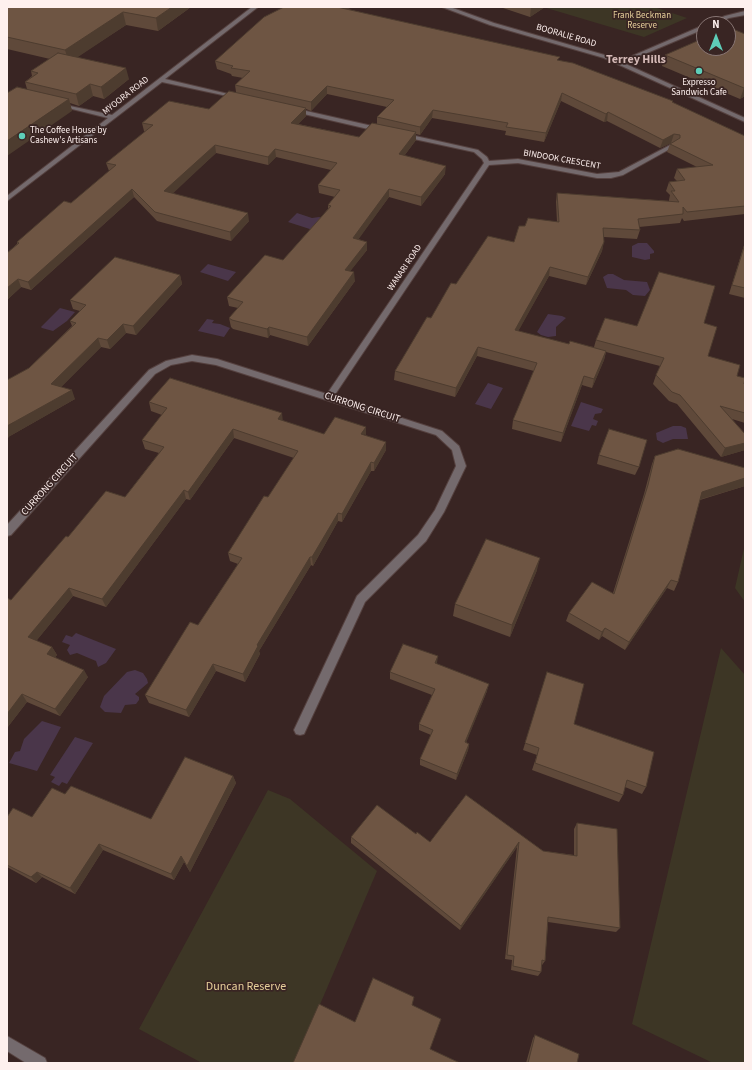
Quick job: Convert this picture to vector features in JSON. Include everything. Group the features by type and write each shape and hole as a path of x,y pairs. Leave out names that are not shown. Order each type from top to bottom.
{"street":[{"name":"MYOORA ROAD","path":"7,199 255,7"},
{"name":"BOORALIE ROAD","path":"445,7 492,24 597,54 745,120"},
{"path":"732,16 745,13"},
{"path":"619,63 696,29"},
{"path":"161,80 245,99"},
{"path":"50,102 113,117"},
{"path":"283,108 476,151 485,158 487,163"},
{"name":"BINDOOK CRESCENT","path":"487,163 518,161 597,176 611,176 621,174 674,145"},
{"name":"WANARI ROAD","path":"329,397 487,163"},
{"name":"CURRONG CIRCUIT","path":"7,532 152,372 169,364 192,358 213,361 440,433 456,448 461,466 439,512 422,538 361,599 300,730"},
{"path":"7,1043 40,1063"}],"green space":[{"name":"Frank Beckman Reserve","path":"543,7 654,7 687,18 644,37"},
{"path":"745,544 745,602 735,588"},
{"path":"721,648 745,675 745,1063 713,1063 632,1024"},
{"name":"Duncan Reserve","path":"268,790 290,799 377,871 295,1063 202,1063 139,1029"}],"shaded area":[{"path":"297,213 312,218 319,217 330,220 319,232 288,222"},
{"path":"638,243 647,243 654,251 654,253 650,254 650,259 645,260 632,257 632,246"},
{"path":"208,264 236,272 228,281 200,272"},
{"path":"608,274 613,274 624,280 647,282 650,290 645,296 633,295 626,290 607,288 603,277"},
{"path":"60,308 75,312 67,321 53,331 42,328 41,327"},
{"path":"548,314 566,318 556,327 556,336 548,337 537,332"},
{"path":"207,319 214,320 212,323 230,328 224,337 198,331"},
{"path":"488,383 503,388 491,409 475,404"},
{"path":"581,402 603,409 601,413 595,414 593,419 598,421 596,426 592,425 589,431 571,426"},
{"path":"673,426 681,426 686,428 688,439 673,439 663,443 657,440 656,433"},
{"path":"76,633 116,649 106,663 98,667 96,661 77,653 70,655 67,650 70,645 62,642 66,635 72,637"},
{"path":"135,670 143,673 148,683 135,694 139,697 139,700 136,704 125,705 121,713 105,712 100,707 104,696 127,672"},
{"path":"42,721 61,727 37,771 9,763 15,752 20,751 24,739"},
{"path":"75,737 93,743 67,784 62,782 59,786 51,782 55,777 50,775"}],"building":[{"path":"7,7 172,7 156,18 123,12 65,50 7,37"},
{"path":"284,7 337,7 560,57 557,60 573,63 673,101 672,102 745,136 745,206 687,212 683,207 683,214 638,219 640,230 603,228 604,242 588,277 550,267 515,330 569,344 570,341 606,351 594,379 584,376 563,433 513,420 537,363 478,347 456,388 395,371 427,317 431,318 451,283 456,284 488,236 514,242 519,226 525,226 528,218 559,222 557,193 679,202 671,191 675,191 669,182 685,180 677,169 713,165 670,144 680,138 680,135 674,134 663,140 608,112 606,114 562,93 546,133 506,127 508,123 433,110 420,127 377,117 394,100 327,86 311,102 235,85 250,71 231,68 233,66 215,61 264,17"},
{"path":"736,30 745,34 745,87 744,88 665,55 696,41 696,56 736,56"},
{"path":"58,53 126,68 101,87 90,84 76,94 25,82 38,73 31,71"},
{"path":"17,87 69,99 7,141 7,93"},
{"path":"229,91 306,108 291,123 359,137 372,123 416,132 399,154 446,166 421,197 389,189 353,238 367,242 345,270 354,272 307,337 269,327 267,329 229,318 243,302 227,297 265,255 283,260 331,206 328,205 340,190 318,185 337,163 275,149 268,157 215,145 164,191 248,213 230,232 155,212 132,189 28,282 18,279 7,288 7,253 19,243 17,242 64,201 71,203 116,165 106,163 153,125 142,123 169,101 209,109"},
{"path":"745,244 745,288 732,285"},
{"path":"115,257 180,275 133,326 123,324 107,340 98,338 51,384 72,390 7,426 7,380 29,368 76,323 70,321 86,305 70,300"},
{"path":"659,272 715,286 704,323 717,327 708,356 740,365 737,376 745,378 745,413 720,406 745,434 745,443 725,448 680,395 672,392 656,375 664,358 596,340 605,318 637,326"},
{"path":"170,378 282,413 278,419 324,434 335,417 366,427 361,434 386,442 374,463 371,462 342,514 338,513 312,557 310,557 257,645 258,646 243,674 213,664 186,710 145,695 190,622 198,625 242,558 228,553 264,496 268,497 298,451 233,429 188,492 184,490 102,599 69,588 28,637 52,647 47,654 84,670 55,709 22,694 7,714 7,598 11,600 66,536 68,537 106,491 125,497 164,447 142,440 167,408 149,402"},
{"path":"609,429 647,440 639,467 599,455"},
{"path":"678,449 745,468 745,478 702,492 678,582 671,580 629,642 605,628 602,632 569,613 592,582 614,594 648,485 655,456"},
{"path":"486,539 540,558 512,625 455,604"},
{"path":"403,644 438,656 435,663 489,684 465,742 469,744 457,774 420,759 433,730 419,724 435,689 390,672"},
{"path":"547,672 584,684 574,724 654,752 646,787 627,780 623,795 535,763 539,748 525,743"},
{"path":"185,757 233,776 187,866 181,856 171,874 99,844 70,888 37,872 31,877 7,865 7,817 13,808 32,817 52,788 65,794 71,786 151,819"},
{"path":"466,795 543,851 577,856 577,823 617,829 620,928 548,917 545,961 542,960 541,972 513,966 514,956 507,955 519,842 461,926 351,837 377,805 416,834 417,832 430,842"},
{"path":"373,978 414,997 412,1005 441,1019 430,1049 460,1063 293,1063 319,1004 355,1022"},
{"path":"535,1035 579,1054 577,1063 528,1063"}],"place":[{"name":"Expresso Sandwich Cafe","path":"699,71"},
{"name":"The Coffee House by Cashew's Artisans","path":"22,136"}],"district":[{"name":"Terrey Hills","path":"636,60"}]}
